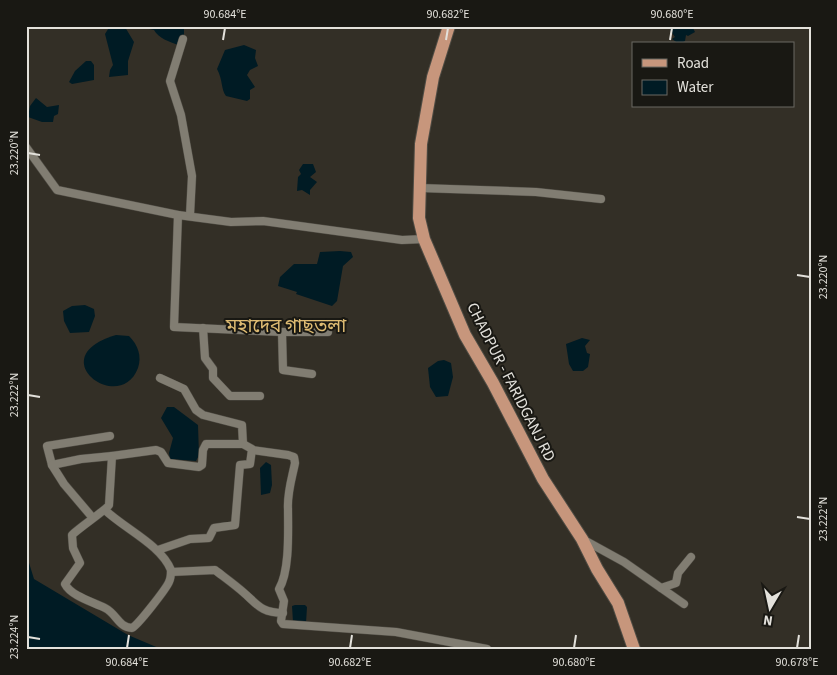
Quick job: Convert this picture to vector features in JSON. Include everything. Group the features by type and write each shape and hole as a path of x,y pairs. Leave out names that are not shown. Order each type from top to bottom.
{"main road":[{"name":"CHADPUR - FARIDGANJ RD","path":"449,26 434,77 421,144 419,218 424,239 465,335 493,383 543,479 582,539 597,569 618,602 634,649"}],"street":[{"path":"183,39 170,81 181,115 192,176 190,215"},
{"path":"26,147 57,190 178,215 190,215 231,222 263,221 402,240 424,239"},
{"path":"420,188 536,192 601,199"},
{"path":"178,215 174,327 328,332"},
{"path":"203,328 205,358 212,368 215,380 230,396 260,396"},
{"path":"282,332 283,370 312,374"},
{"path":"160,378 184,389 196,410 203,415 242,425 243,444"},
{"path":"92,517 64,484 52,465 47,446 110,436"},
{"path":"52,465 81,459 156,450 162,452 168,462 199,467 202,465 203,450 206,444 243,444 252,450 294,457 295,462 288,499 287,559 284,578 279,589 284,601 281,621 286,625 396,632 487,649"},
{"path":"158,550 190,538 208,538 214,528 235,525 240,466 250,464 252,450"},
{"path":"105,510 127,529 158,550 171,572 168,584 155,599 141,622 132,628 122,625 108,609 67,588 66,580 80,563 73,548 72,535 92,517 105,510 110,497 112,456"},
{"path":"582,539 624,562 684,604"},
{"path":"661,588 676,583 678,573 690,557"},
{"path":"171,572 215,570 244,593 255,605 271,612 283,613"}],"water":[{"path":"110,26 125,27 134,42 128,61 128,75 109,77 113,65 105,34"},
{"path":"147,26 184,26 184,39 178,45 161,37 154,30 144,28"},
{"path":"671,26 692,26 695,32 688,36 686,35 685,41 676,42 672,39 675,37 670,30"},
{"path":"244,45 256,50 255,58 258,66 250,70 247,75 255,87 250,90 250,99 247,101 226,96 217,69 225,50"},
{"path":"86,61 91,61 94,65 94,80 72,84 69,82 75,71"},
{"path":"36,98 47,107 59,105 58,114 54,116 53,122 42,122 28,117 30,106"},
{"path":"303,164 313,164 316,172 310,177 317,182 310,190 310,195 302,190 297,191 298,177 301,174 299,170"},
{"path":"320,252 351,252 353,257 343,266 337,301 332,306 278,286 280,277 294,264 317,264"},
{"path":"85,305 94,309 95,316 89,332 70,333 64,321 63,311 72,306"},
{"path":"116,335 129,336 137,347 140,359 138,368 129,381 116,386 103,384 92,378 85,368 85,356 94,345"},
{"path":"582,338 590,340 585,346 587,353 590,354 588,367 583,371 573,371 569,364 566,344"},
{"path":"444,360 451,363 453,377 448,396 436,397 430,387 428,368 438,361"},
{"path":"167,407 174,407 198,425 199,455 196,461 170,459 169,453 173,438 161,418"},
{"path":"266,462 271,465 272,485 270,493 261,495 260,468"},
{"path":"26,553 34,579 128,635 161,649 26,649"},
{"path":"305,605 307,607 306,623 293,622 292,606"}],"district":[{"name":"মহাদেব গাছতলা","path":"286,326"}]}
